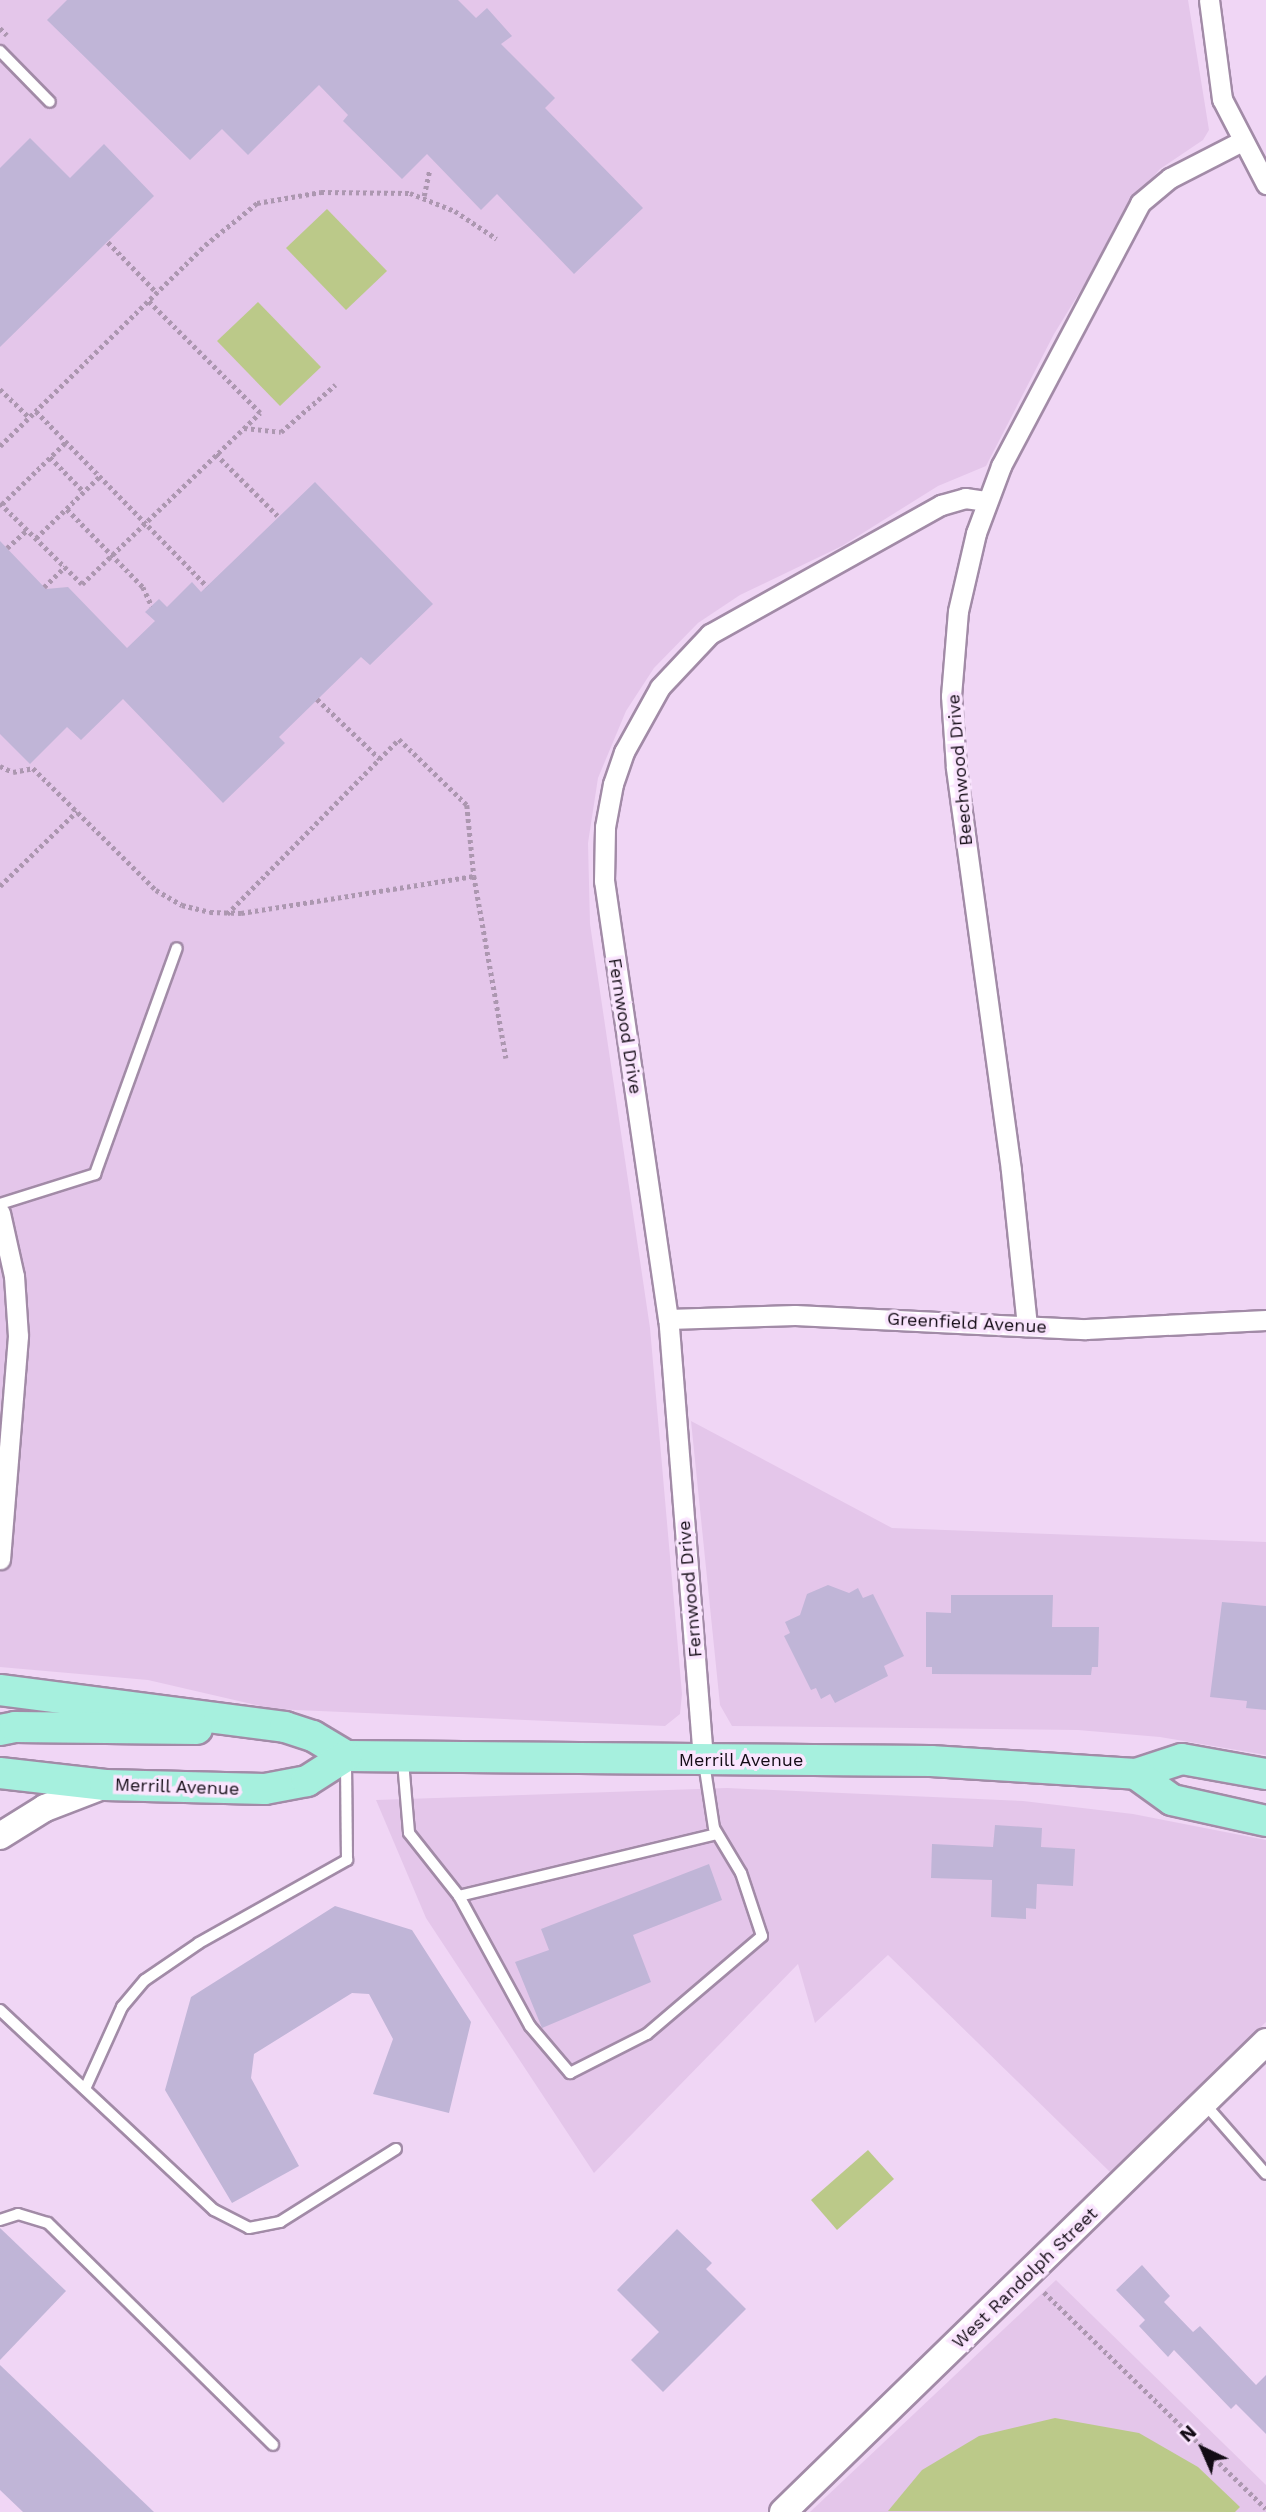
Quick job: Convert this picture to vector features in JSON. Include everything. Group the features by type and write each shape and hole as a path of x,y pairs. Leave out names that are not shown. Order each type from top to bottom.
{"main road":[{"name":"Merrill Avenue","path":"0,1690 285,1727 313,1736 346,1756 1006,1764 1136,1774 1182,1759 1266,1774"},
{"path":"0,1730 15,1727 138,1730 285,1727"},
{"name":"Merrill Avenue","path":"0,1773 105,1785 278,1788 315,1778 346,1756"},
{"path":"1136,1774 1172,1800 1266,1821"}],"street":[{"path":"1209,0 1222,99 1266,184"},
{"name":"Beechwood Drive","path":"1027,1326 1011,1170 956,767 951,696 958,611 987,501 1140,203 1170,178 1242,141"},
{"name":"Fernwood Drive","path":"703,1759 668,1318 604,881 605,827 624,752 660,687 710,635 941,505 965,498 987,501"},
{"path":"0,1213 14,1276 18,1336 0,1559"},
{"name":"Greenfield Avenue","path":"668,1318 795,1315 1027,1326 1143,1328 1266,1320"},
{"path":"0,1836 45,1808 105,1785"},
{"name":"West Randolph Street","path":"783,2512 1266,2042"}],"lane":[{"path":"0,51 50,102"},
{"path":"0,1204 96,1174 177,948"},
{"path":"85,2089 122,2007 145,1980 199,1942 348,1860 346,1756"},
{"path":"403,1758 406,1826 459,1896 524,2018 570,2073 647,2034 762,1936 741,1873 718,1834 703,1759"},
{"path":"459,1896 718,1834"},
{"path":"0,2010 214,2210 249,2228 280,2222 396,2149"},
{"path":"1204,2103 1266,2174"},
{"path":"0,2221 18,2214 48,2223 273,2445"}],"path":[{"path":"0,28 7,35"},
{"path":"424,196 429,172"},
{"path":"0,446 243,211 274,196 321,192 424,196 497,239"},
{"path":"108,242 157,293"},
{"path":"66,442 1,503 82,584 260,412 148,302"},
{"path":"244,428 281,432 335,385"},
{"path":"0,388 29,417"},
{"path":"36,411 208,586"},
{"path":"216,454 279,517"},
{"path":"50,457 84,492"},
{"path":"36,538 100,476"},
{"path":"67,509 143,587 152,606"},
{"path":"7,548 27,529"},
{"path":"44,587 65,567"},
{"path":"317,699 380,759"},
{"path":"228,914 399,739 467,805 474,876 506,1058"},
{"path":"0,766 13,772 33,768 162,895 182,905 228,914 474,876"},
{"path":"0,886 77,811"},
{"path":"1027,2276 1266,2509"}],"shaded area":[{"path":"0,0 1188,0 1209,130 1203,140 1160,169 1143,189 1054,334 986,466 938,486 842,546 740,595 698,623 654,668 626,711 598,778 588,843 590,924 650,1328 682,1694 680,1714 665,1726 273,1709 148,1680 0,1667"},
{"path":"691,1421 892,1528 1266,1542 1266,1755 1160,1737 1078,1730 732,1726 720,1705"},
{"path":"727,1788 1023,1801 1133,1814 1266,1840 1266,2022 1110,2172 888,1955 815,2023 798,1964 594,2173 426,1918 376,1800"},
{"path":"1056,2280 1266,2485 1266,2512 810,2512"}],"green space":[{"path":"327,209 387,271 346,310 286,248"},
{"path":"258,302 321,367 280,406 217,341"},
{"path":"868,2150 894,2179 837,2230 811,2200"},
{"path":"1055,2418 1139,2433 1198,2467 1240,2507 1235,2512 888,2511 922,2470 979,2436"}],"building":[{"path":"67,0 458,0 476,18 487,8 512,36 501,44 555,98 545,108 643,208 574,274 497,194 481,210 427,154 402,179 343,121 348,115 319,85 248,155 222,129 190,160 47,20"},
{"path":"30,138 70,178 104,144 154,196 0,347 0,168"},
{"path":"315,482 433,604 370,665 361,657 279,737 285,743 223,803 123,699 81,740 67,727 30,764 0,734 0,541 46,589 68,587 127,648 155,621 145,612 159,599 167,607 192,582 201,592"},
{"path":"828,1585 849,1593 858,1588 863,1598 873,1594 904,1656 884,1666 888,1676 835,1703 830,1694 821,1699 816,1688 811,1690 784,1636 790,1633 785,1622 800,1615 807,1594"},
{"path":"951,1595 1053,1595 1052,1627 1099,1627 1098,1667 1092,1667 1091,1675 932,1674 932,1667 926,1667 926,1612 951,1613"},
{"path":"1222,1602 1266,1606 1266,1710 1246,1708 1247,1701 1210,1697"},
{"path":"995,1825 1042,1828 1041,1847 1075,1849 1073,1886 1037,1884 1036,1909 1026,1908 1026,1919 991,1917 992,1880 931,1878 932,1844 993,1847"},
{"path":"709,1864 722,1900 633,1935 651,1982 542,2028 515,1962 549,1950 541,1929"},
{"path":"335,1906 412,1930 471,2022 449,2113 373,2094 393,2039 369,1994 352,1993 254,2054 251,2078 299,2166 232,2203 165,2090 191,1997"},
{"path":"0,2228 66,2291 0,2360"},
{"path":"677,2229 712,2263 706,2269 746,2309 663,2392 631,2360 659,2332 617,2290"},
{"path":"1142,2265 1170,2296 1164,2302 1193,2332 1200,2326 1256,2385 1266,2375 1266,2434 1236,2404 1231,2409 1174,2350 1168,2357 1139,2326 1145,2320 1116,2290"},
{"path":"0,2365 154,2512 23,2512 0,2490"}]}
